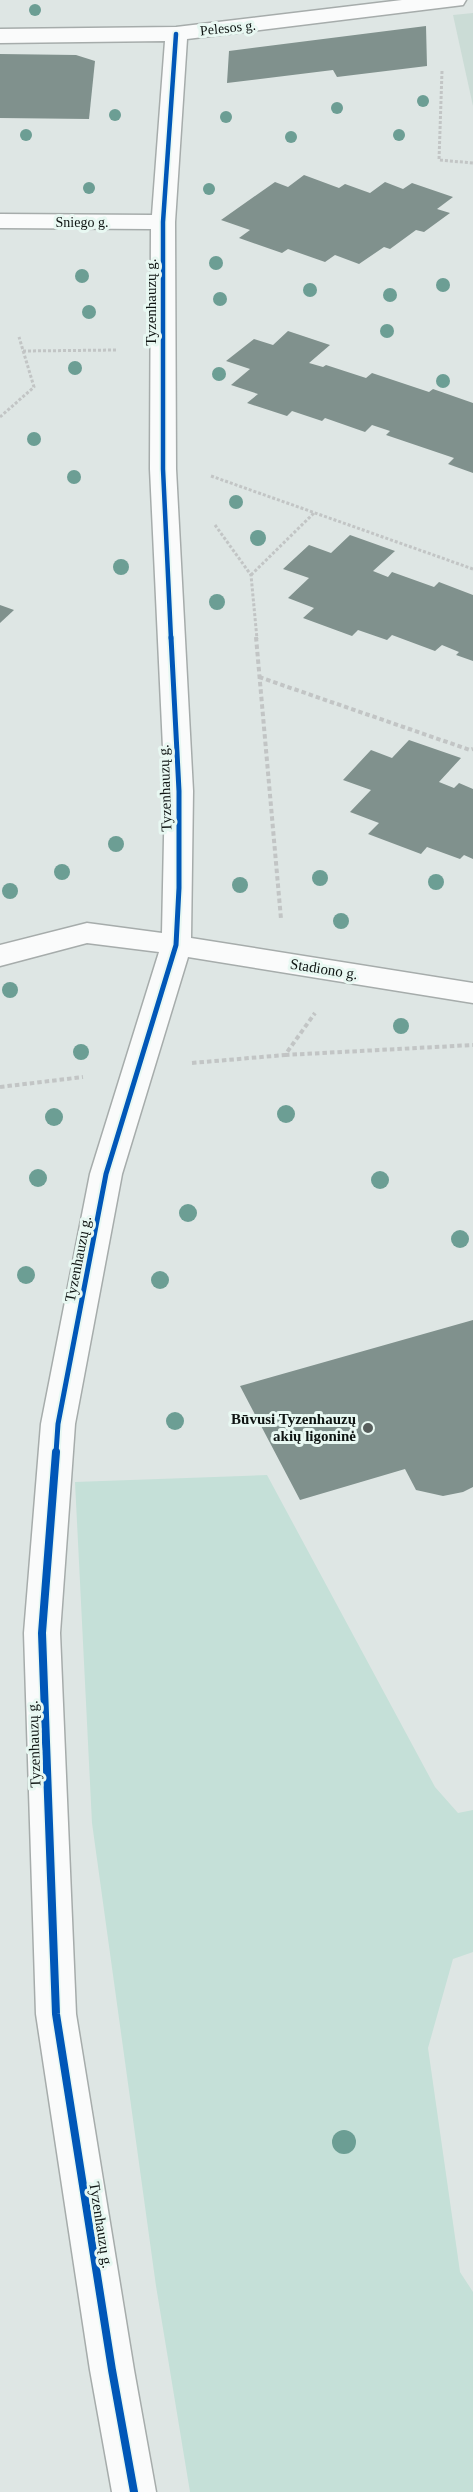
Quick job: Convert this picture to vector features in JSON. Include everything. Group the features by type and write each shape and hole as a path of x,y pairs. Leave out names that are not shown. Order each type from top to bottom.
{"street":[{"name":"Pelesos g.","path":"0,36 176,34 455,0"},
{"name":"Tyzenhauzų g.","path":"134,2492 112,2370 56,2014 42,1633 58,1424 106,1174 176,945 179,888 179,792 163,469 163,222 176,34"},
{"name":"Sniego g.","path":"0,221 163,222"},
{"name":"Stadiono g.","path":"0,956 87,933 176,945 473,993"}],"path":[{"path":"442,71 439,160 473,163"},
{"path":"0,417 34,387 19,337"},
{"path":"23,351 163,349"},
{"path":"163,469 203,473 473,569"},
{"path":"251,575 314,513"},
{"path":"211,520 251,575 282,923"},
{"path":"259,677 470,750 473,749"},
{"path":"285,1055 316,1011"},
{"path":"0,1087 223,1059 473,1045"}],"shaded area":[{"path":"473,13 473,106 453,15"}],"green space":[{"path":"267,1475 435,1787 458,1813 473,1810 473,1952 453,1959 428,2048 460,2272 473,2292 473,2492 190,2492 156,2286 92,1823 75,1482"}],"building":[{"path":"426,26 427,66 337,77 333,70 227,83 229,51"},
{"path":"0,54 76,55 95,61 89,119 0,118"},
{"path":"304,175 339,188 345,184 370,193 385,182 403,189 412,183 453,197 437,209 450,213 424,232 416,230 390,249 384,247 359,264 335,255 325,262 288,249 282,253 239,238 250,230 221,220 275,182 288,187"},
{"path":"288,331 330,345 309,363 323,367 326,365 366,378 372,373 429,392 433,389 473,403 473,473 448,464 454,458 386,435 390,431 372,425 365,432 325,418 322,421 292,411 287,416 247,403 258,394 231,385 250,369 226,361 254,339 273,345"},
{"path":"350,535 395,551 373,571 388,577 392,572 434,587 439,582 473,595 473,661 456,655 459,652 442,645 435,651 392,635 387,640 358,630 352,636 303,618 314,608 288,598 309,578 283,569 309,545 331,553"},
{"path":"0,605 14,610 0,623"},
{"path":"409,740 461,758 439,782 454,788 459,783 473,789 473,859 464,855 460,859 427,847 421,854 368,834 379,823 350,812 371,790 343,780 371,750 392,758"},
{"name":"Būvusi Tyzenhauzų akių ligoninė","path":"473,1320 473,1487 463,1492 443,1496 416,1490 405,1469 300,1500 240,1386"}],"cycle path":[{"path":"134,2492 112,2370 56,2014 42,1633 58,1424 106,1174 176,945 179,888 179,791 163,469 163,222 176,34"}],"place":[{"name":"Būvusi Tyzenhauzų akių ligoninė","path":"368,1428"}]}
